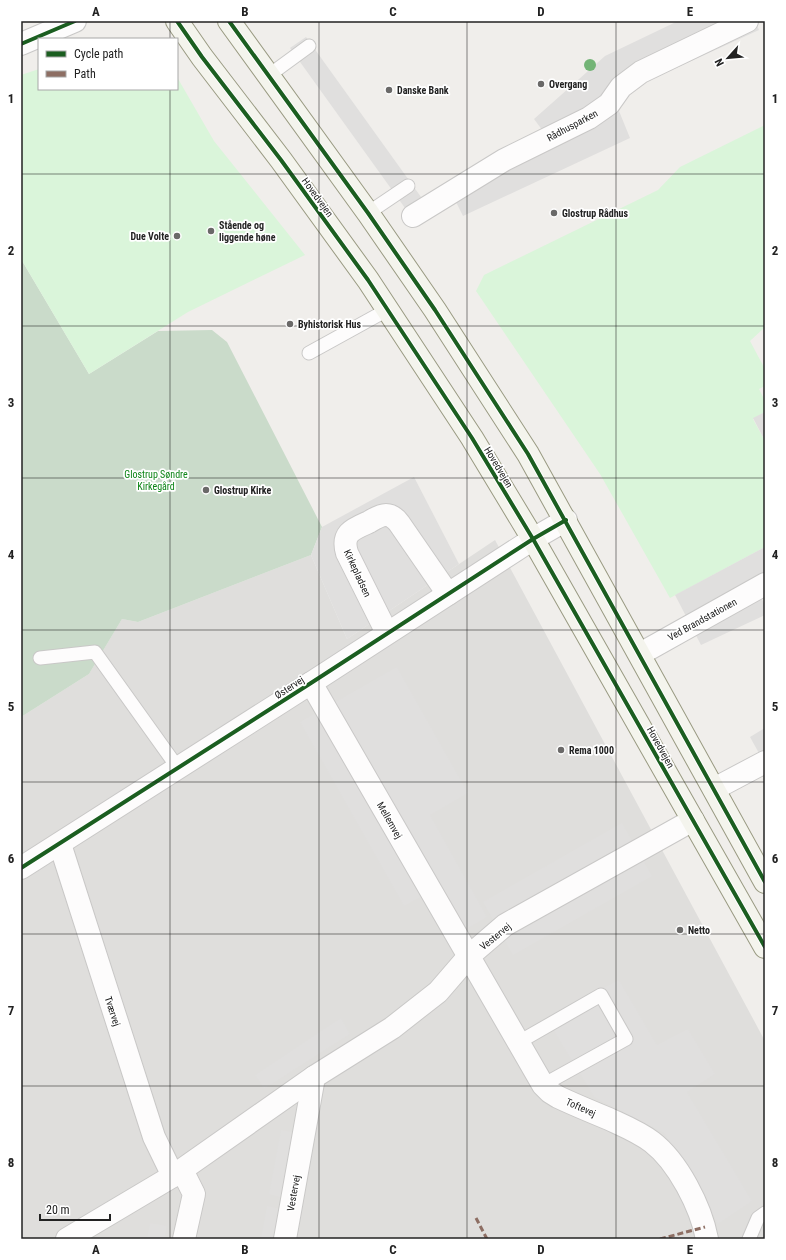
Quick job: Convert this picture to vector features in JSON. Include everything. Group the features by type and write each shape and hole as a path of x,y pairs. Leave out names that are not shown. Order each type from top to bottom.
{"main road":[{"name":"Hovedvejen","path":"177,21 202,57 281,160 368,280 472,438 533,539 765,947"},
{"path":"229,21 368,213 435,310 528,454 566,520 765,882"}],"street":[{"path":"21,44 75,21"},
{"name":"Rådhusparken","path":"413,216 504,160 589,118 609,104 621,87 641,72 747,21"},
{"name":"Kirkepladsen","path":"387,633 347,553 345,544 347,536 352,530 381,516 387,515 394,518 448,594"},
{"name":"Østervej","path":"21,868 533,539 566,520"},
{"name":"Ved Brandstationen","path":"640,654 765,584"},
{"name":"Mellemvej","path":"311,683 469,956"},
{"path":"714,790 765,762"},
{"name":"Vestervej","path":"67,1239 178,1173 314,1077 392,1028 438,992 469,956 505,925 693,820"},
{"name":"Tværvej","path":"60,844 154,1138 178,1173"},
{"name":"Toftevej","path":"469,956 543,1085 558,1097 635,1130 652,1141 674,1166 694,1200 705,1227 707,1239"},
{"name":"Vestervej","path":"285,1239 314,1077"},
{"path":"178,1173 194,1194 184,1239"}],"lane":[{"path":"268,76 309,46"},
{"path":"368,213 408,186"},
{"path":"309,353 387,310"},
{"path":"40,658 95,652 178,768"},
{"path":"519,1042 601,994 626,1039 543,1085"},
{"path":"749,1239 758,1218 765,1213"}],"shaded area":[{"path":"678,21 755,21 759,30 628,90 619,111 630,138 463,216 455,200 543,131 534,119 605,56"},
{"path":"306,37 421,197 405,208 290,48"},
{"path":"765,412 765,441 753,418"},
{"path":"414,477 459,564 347,639 311,555 322,527"},
{"path":"495,540 765,1041 765,1239 21,1239 21,717 89,674 122,619 138,622 311,555 347,639"},
{"path":"765,547 765,576 753,582 765,605 765,615 701,645 675,595"},
{"path":"397,667 468,793 430,815 487,917 447,940 422,896 404,906 300,722"},
{"path":"765,728 765,764 750,737"},
{"path":"622,823 652,876 513,955 483,902"},
{"path":"619,980 657,1045 688,1029 715,1074 687,1092 752,1201 718,1224 664,1133 594,1097 546,1018"},
{"path":"341,1018 350,1034 264,1089 255,1075"},
{"path":"281,1130 297,1133 285,1198 269,1194"},
{"path":"267,1206 281,1209 276,1239 261,1239"},
{"path":"150,1223 167,1226 164,1239 147,1239"}],"green space":[{"path":"38,69 38,90 178,90 178,79 214,141 305,255 188,312 89,374 21,259 21,75"},
{"path":"765,125 765,327 750,341 765,369 765,386 759,389 765,401 765,412 753,419 765,441 765,547 670,598 600,474 476,291 484,275 658,190 680,167"},
{"name":"Glostrup Søndre Kirkegård","path":"21,259 89,374 158,331 212,330 227,342 322,527 311,555 138,622 122,619 89,674 21,717"}],"marked path":[{"path":"476,1218 487,1239"},
{"path":"660,1239 705,1227"}],"cycle path":[{"path":"21,44 75,21"},
{"path":"177,21 202,57 281,160 368,280 472,438 533,539 765,947"},
{"path":"229,21 368,213 435,310 528,454 765,882"},
{"path":"21,868 533,539 566,520"}],"place":[{"name":"Overgang","path":"541,84"},
{"name":"Danske Bank","path":"389,90"},
{"name":"Glostrup Rådhus","path":"554,213"},
{"name":"Stående og liggende høne","path":"211,231"},
{"name":"Due Volte","path":"177,236"},
{"name":"Byhistorisk Hus","path":"290,324"},
{"name":"Glostrup Kirke","path":"206,490"},
{"name":"Rema 1000","path":"561,750"},
{"name":"Netto","path":"680,930"}]}
